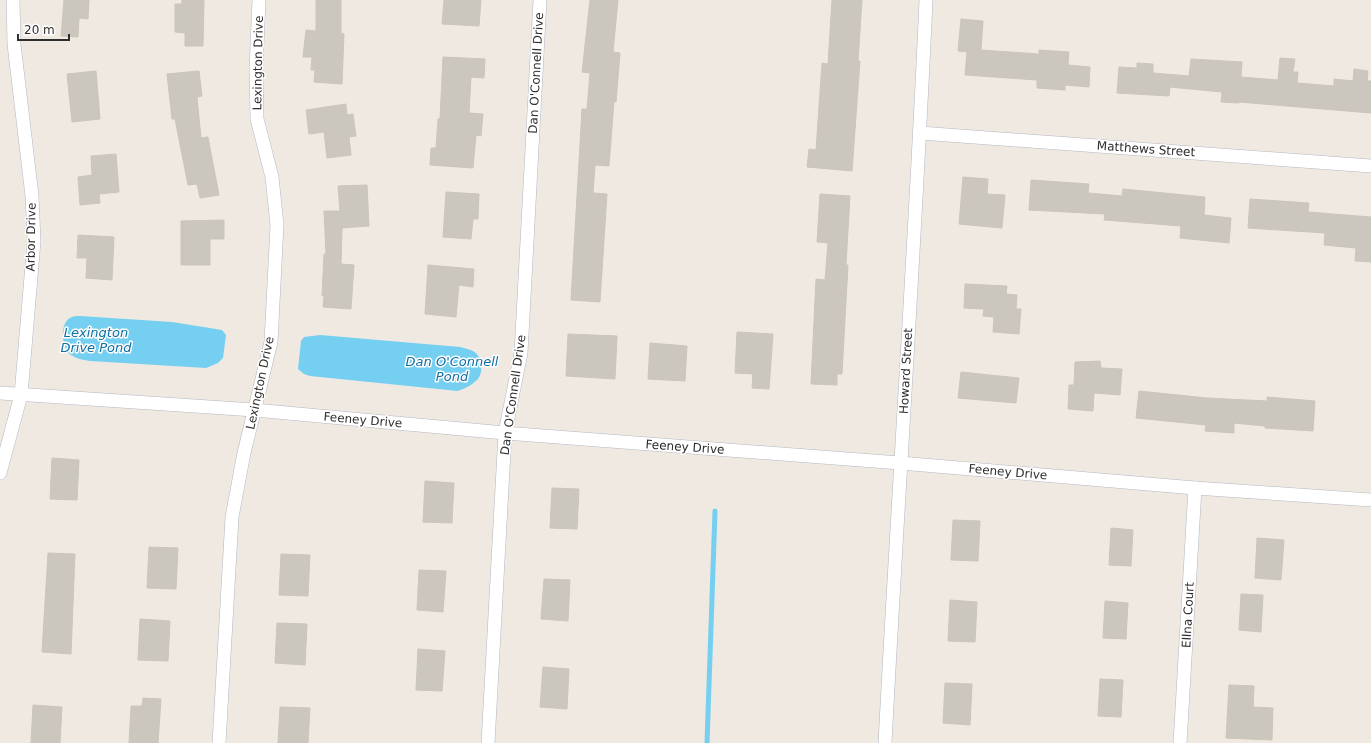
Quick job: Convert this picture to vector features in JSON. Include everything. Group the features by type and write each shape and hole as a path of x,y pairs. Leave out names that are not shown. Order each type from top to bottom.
{"street":[{"name":"Arbor Drive","path":"0,473 21,395 34,241 32,196 14,44 13,0"},
{"name":"Lexington Drive","path":"219,743 232,517 244,453 271,342 277,225 272,177 257,118 256,68 259,0"},
{"name":"Dan O'Connell Drive","path":"488,743 505,433 521,353 540,0"},
{"name":"Howard Street","path":"885,743 920,133 926,0"},
{"name":"Matthews Street","path":"920,133 1371,166"},
{"name":"Feeney Drive","path":"0,393 254,410 505,433 900,463 1195,488 1371,500"},
{"name":"Ellna Court","path":"1180,743 1195,488"}],"water":[{"name":"Lexington Drive Pond","path":"80,316 172,322 222,330 226,335 223,358 218,363 206,368 90,361 80,359 68,352 64,342 63,331 64,325 70,318"},
{"name":"Dan O'Connell Pond","path":"320,335 460,347 476,353 480,360 481,372 476,381 458,391 310,376 304,374 298,369 301,341 304,337"}],"building":[{"path":"64,0 89,0 88,19 79,18 78,37 61,36"},
{"path":"182,0 204,0 203,46 185,46 185,33 175,32 175,4 182,4"},
{"path":"316,0 341,0 341,33 344,34 342,84 314,82 315,70 311,70 312,57 303,57 306,30 316,31"},
{"path":"444,0 481,0 479,26 442,24"},
{"path":"590,0 618,0 613,52 620,53 616,102 614,101 609,166 595,165 593,193 607,194 600,302 571,300 582,109 587,109 590,73 582,72"},
{"path":"832,0 862,0 858,61 860,61 852,171 807,167 809,149 816,150 822,63 828,64"},
{"path":"961,19 983,21 981,50 1039,54 1039,50 1069,52 1068,65 1090,67 1089,87 1065,85 1065,90 1037,88 1037,80 965,75 967,52 958,51"},
{"path":"443,57 485,59 484,78 471,77 469,113 483,114 481,136 476,135 473,168 430,165 431,148 436,148 438,119 440,119"},
{"path":"1280,58 1295,59 1293,72 1298,72 1297,83 1334,86 1334,79 1353,81 1354,69 1368,71 1367,81 1371,81 1371,113 1239,102 1221,102 1222,92 1170,87 1169,96 1117,93 1119,67 1137,68 1137,63 1153,64 1153,73 1189,76 1191,59 1242,62 1241,77 1278,80"},
{"path":"96,71 100,119 72,122 67,74"},
{"path":"199,71 202,96 197,97 201,138 208,137 219,195 200,198 197,184 188,185 175,119 172,119 167,74"},
{"path":"346,104 347,115 353,114 356,136 349,137 351,155 327,158 324,132 309,134 306,110"},
{"path":"116,154 119,192 99,194 100,203 80,205 78,177 92,175 91,156"},
{"path":"963,177 988,179 987,194 1005,195 1002,228 959,224"},
{"path":"1031,180 1089,184 1088,193 1122,196 1123,189 1205,197 1204,215 1231,218 1229,243 1180,238 1181,226 1104,220 1105,214 1029,210"},
{"path":"367,185 369,226 342,228 341,264 354,265 351,309 323,307 324,295 322,296 324,254 326,254 324,211 340,211 338,186"},
{"path":"446,192 479,194 478,219 473,219 471,239 443,237"},
{"path":"820,194 850,196 842,374 837,374 837,385 811,384 816,279 825,280 828,243 817,242"},
{"path":"1250,199 1309,203 1308,212 1371,217 1371,262 1355,261 1356,248 1324,245 1325,233 1248,228"},
{"path":"224,220 224,239 210,239 210,265 181,265 181,221"},
{"path":"78,235 114,237 112,280 86,278 87,258 77,258"},
{"path":"428,265 474,269 473,287 459,285 456,317 425,314"},
{"path":"965,284 1007,286 1006,294 1017,295 1016,309 1021,309 1019,334 993,332 994,317 983,316 984,309 964,308"},
{"path":"737,332 773,334 769,389 752,388 753,374 735,373"},
{"path":"568,334 617,336 615,379 566,376"},
{"path":"650,343 687,346 685,381 648,379"},
{"path":"1100,361 1101,368 1122,369 1120,395 1094,393 1093,411 1068,409 1069,385 1074,385 1075,362"},
{"path":"961,372 1019,378 1016,403 958,398"},
{"path":"1139,391 1207,398 1267,401 1267,397 1315,401 1313,431 1265,428 1265,426 1234,423 1234,433 1205,431 1206,425 1136,418"},
{"path":"52,458 79,460 77,500 50,499"},
{"path":"425,481 454,483 452,523 423,522"},
{"path":"552,488 579,489 577,529 550,528"},
{"path":"953,520 980,521 978,561 951,560"},
{"path":"1111,528 1133,530 1131,566 1109,565"},
{"path":"1257,538 1284,540 1281,580 1255,578"},
{"path":"149,547 178,548 176,589 147,588"},
{"path":"48,553 75,554 71,654 42,652"},
{"path":"281,554 310,555 308,596 279,595"},
{"path":"419,570 446,571 443,612 417,610"},
{"path":"544,579 570,580 568,621 541,619"},
{"path":"1241,594 1263,595 1261,632 1239,630"},
{"path":"950,600 977,602 975,642 948,641"},
{"path":"1105,601 1128,603 1126,639 1103,638"},
{"path":"140,619 170,621 168,661 138,660"},
{"path":"277,623 307,624 305,665 275,663"},
{"path":"418,649 445,651 442,691 416,690"},
{"path":"543,667 569,669 567,709 540,707"},
{"path":"1100,679 1123,680 1121,717 1098,716"},
{"path":"945,683 972,684 970,725 943,723"},
{"path":"1229,685 1254,686 1253,707 1273,708 1272,740 1226,738"},
{"path":"143,698 161,699 158,743 129,743 131,706 142,706"},
{"path":"33,705 62,707 60,743 31,743"},
{"path":"280,707 310,708 308,743 278,743"}],"waterway":[{"path":"707,743 715,511"}]}
